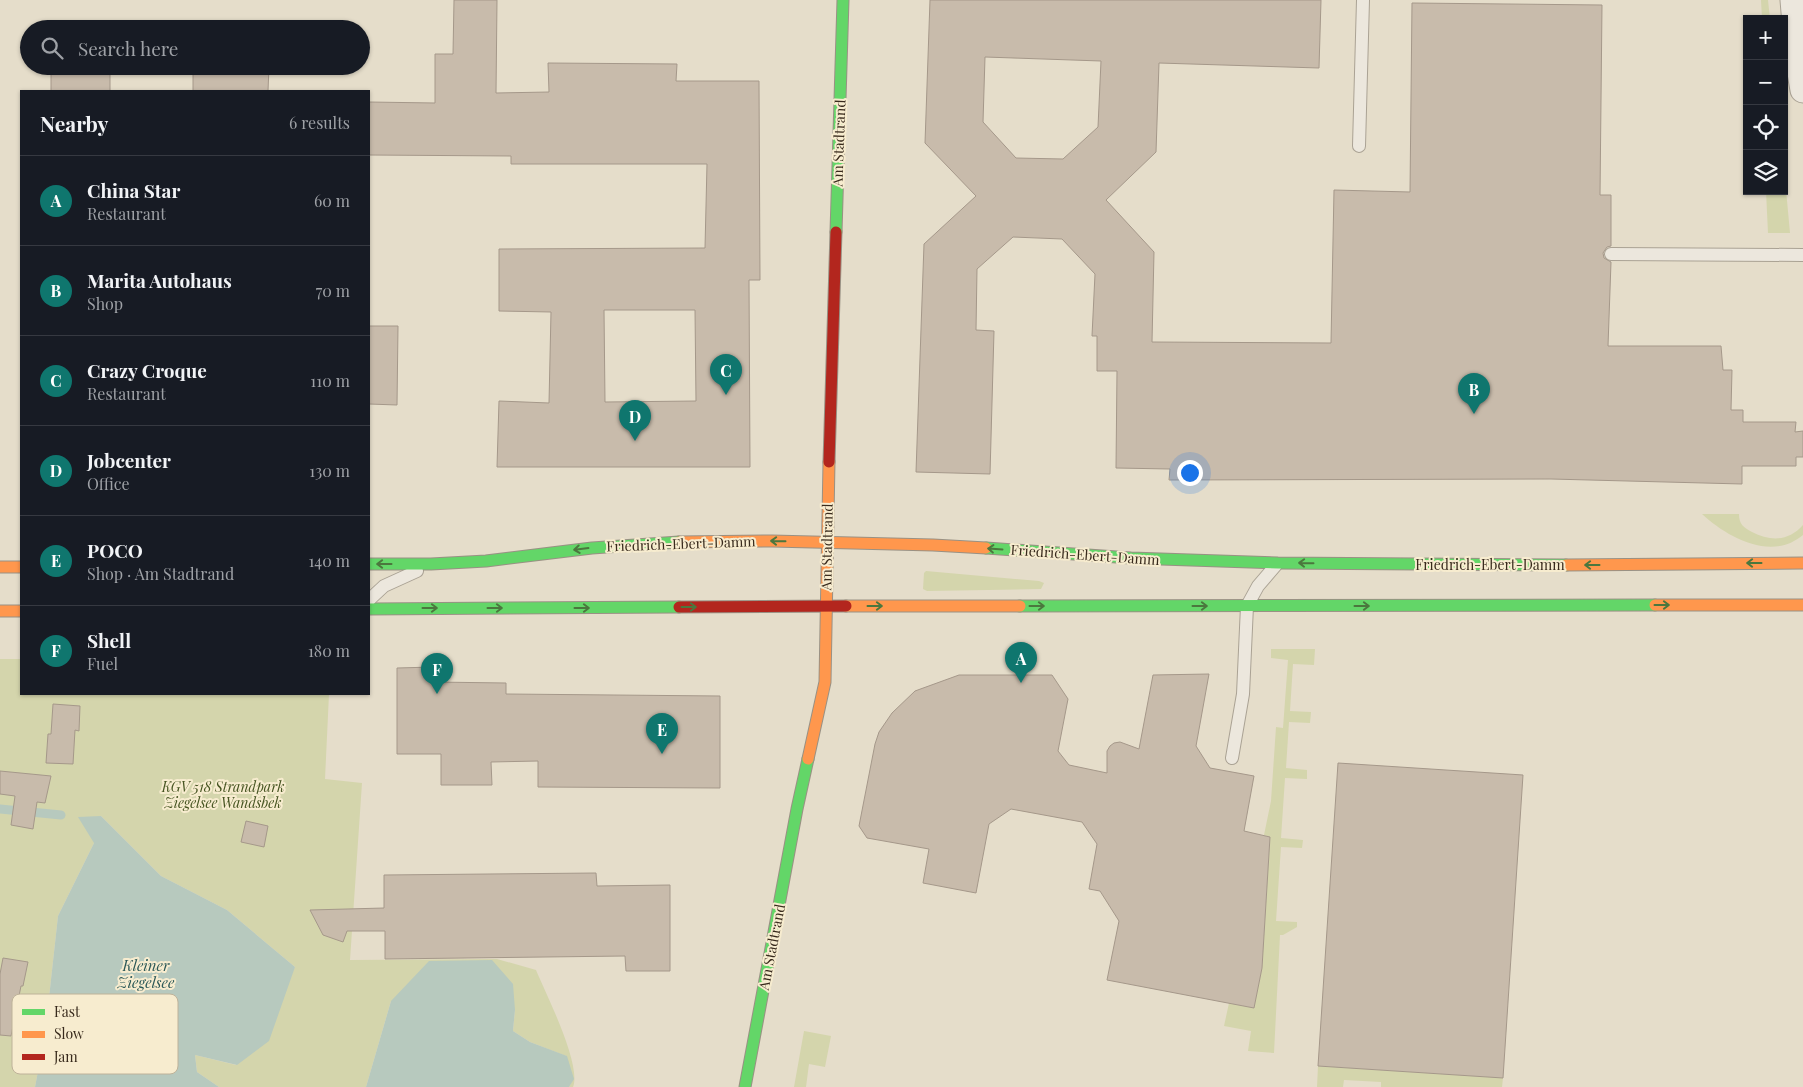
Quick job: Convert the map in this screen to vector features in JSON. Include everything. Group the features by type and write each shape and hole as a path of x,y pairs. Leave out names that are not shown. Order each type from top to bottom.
{"main road":[{"name":"Am Stadtrand","path":"745,1087 782,894 796,809 825,682 827,542 843,0"},
{"name":"Friedrich-Ebert-Damm","path":"370,564 431,564 486,561 592,548 681,542 827,542 933,545 1148,559 1278,563 1480,565 1803,563"},
{"path":"0,567 20,567"},
{"path":"370,609 826,606 1803,605"},
{"path":"0,611 20,611"}],"street":[{"path":"1793,0 1798,61 1803,90"}],"lane":[{"path":"1359,146 1363,0"},
{"path":"1611,254 1803,255"},
{"path":"1232,758 1243,694 1247,606 1258,586 1278,563"},
{"path":"370,599 384,586 431,564"}],"green space":[{"path":"1761,0 1768,0 1770,15 1762,15"},
{"path":"1766,195 1786,195 1790,233 1768,233"},
{"path":"1702,514 1739,514 1742,525 1746,528 1759,535 1772,538 1791,535 1803,525 1803,535 1790,543 1764,546 1737,538 1712,523"},
{"path":"926,571 1044,583 1041,589 927,591 923,589 924,573"},
{"path":"1271,649 1315,649 1314,665 1293,664 1290,711 1311,712 1310,723 1289,722 1286,768 1307,770 1307,779 1285,778 1281,838 1303,840 1302,848 1281,847 1276,921 1297,922 1297,927 1280,935 1274,1053 1248,1051 1251,1031 1224,1026 1229,1003 1254,1008 1262,968 1270,837 1264,835 1271,801 1276,727 1283,728 1288,660 1271,658"},
{"name":"KGV 518 Strandpark Ziegelsee Wandsbek","path":"0,659 20,659 20,695 329,695 325,779 362,783 350,960 497,959 536,970 562,1029 574,1077 573,1087 569,1087 573,1079 566,1056 530,1042 513,1031 515,1010 391,1001 366,1087 219,1087 197,1072 195,1055 236,1065 295,967 227,910 161,876 101,816 94,843 58,916 49,994 12,994 12,1074 37,1074 35,1087 0,1087"},
{"path":"804,1031 831,1036 825,1067 809,1064 806,1087 794,1087"},
{"path":"1318,1066 1503,1078 1502,1087 1381,1087 1381,1082 1344,1080 1343,1087 1317,1087"}],"water":[{"name":"Kleiner Ziegelsee","path":"101,816 161,876 227,910 295,967 269,1041 237,1065 195,1055 197,1072 219,1087 35,1087 37,1074 178,1074 178,994 49,994 58,916 94,843 78,817"},
{"path":"492,960 513,984 515,1010 513,1031 530,1042 567,1056 574,1079 569,1087 366,1087 391,1001 429,961"}],"building":[{"path":"454,0 497,0 496,93 549,92 548,63 677,64 676,81 759,81 760,280 749,280 750,467 497,467 499,401 549,403 551,312 499,311 499,249 705,248 707,164 511,164 511,156 370,155 370,102 435,103 435,54 453,54","holes":["604,310 695,310 696,401 605,402"]},
{"path":"930,0 1321,0 1319,68 1159,63 1156,152 1106,200 1154,252 1152,342 1331,343 1334,190 1410,192 1412,3 1602,5 1600,195 1611,195 1611,246 1607,247 1603,253 1604,258 1611,262 1608,346 1721,346 1723,370 1732,370 1731,410 1743,410 1743,422 1796,422 1795,432 1803,431 1803,457 1796,457 1796,466 1742,466 1742,484 1551,479 1169,480 1170,469 1116,468 1117,371 1097,371 1097,336 1092,336 1095,274 1062,239 1013,237 977,269 976,330 994,331 990,474 916,472 924,244 976,196 925,143","holes":["985,57 1101,61 1098,127 1063,159 1016,158 983,122"]},
{"path":"51,75 110,75 110,90 51,90"},
{"path":"193,75 269,75 268,90 193,90"},
{"path":"370,326 398,326 397,405 370,404"},
{"path":"433,667 433,682 506,683 506,694 720,696 720,788 538,787 538,761 491,762 492,785 441,785 441,754 397,754 397,668"},
{"path":"1209,674 1196,746 1210,768 1254,776 1244,831 1270,837 1262,968 1254,1008 1107,980 1119,921 1100,891 1089,889 1097,844 1082,822 1011,809 989,824 976,893 923,883 929,849 867,838 859,826 879,732 892,713 915,691 959,675 1052,675 1068,699 1058,751 1069,765 1107,773 1107,751 1114,743 1120,742 1139,749 1153,675"},
{"path":"53,704 80,706 79,731 75,730 73,764 46,763 48,734 51,734"},
{"path":"1338,763 1523,775 1503,1078 1318,1066"},
{"path":"0,771 51,776 45,803 37,802 33,829 11,825 15,796 0,794"},
{"path":"246,821 268,826 264,847 241,842"},
{"path":"596,873 597,886 670,885 670,971 626,971 625,956 385,959 385,931 347,931 343,942 323,935 310,910 384,908 384,875"},
{"path":"3,958 28,962 19,994 12,994 11,1036 0,1035 0,974"}],"waterway":[{"path":"0,809 61,815"}],"traffic: fast":[{"path":"836,232 843,0"},
{"path":"370,564 431,564 486,561 592,548 679,542"},
{"path":"986,548 1131,558 1278,563 1566,565"},
{"path":"1020,606 1655,605"},
{"path":"370,609 679,607"},
{"path":"745,1087 808,759"}],"traffic: slow":[{"path":"808,759 825,682 829,462"},
{"path":"679,542 772,541 986,548"},
{"path":"1566,565 1803,563"},
{"path":"0,567 20,567"},
{"path":"1655,605 1803,605"},
{"path":"846,606 1020,606"},
{"path":"0,611 20,611"}],"traffic: jam":[{"path":"829,462 836,232"},
{"path":"679,607 846,606"}],"place":[{"name":"Crazy Croque","path":"726,395"},
{"name":"Marita Autohaus","path":"1474,414"},
{"name":"Jobcenter","path":"635,441"},
{"name":"China Star","path":"1021,683"},
{"name":"Shell","path":"437,694"},
{"name":"POCO","path":"662,754"}]}
